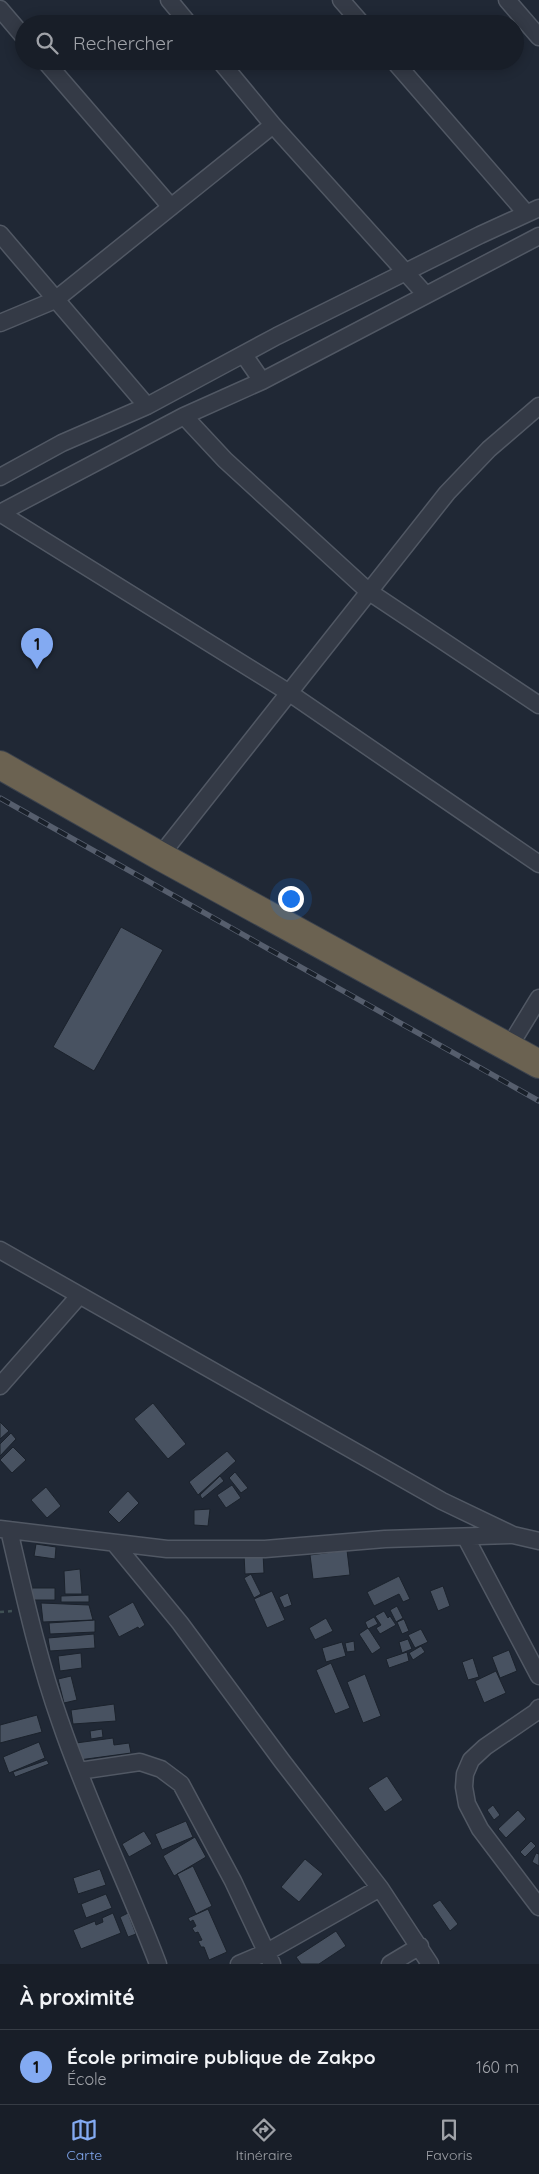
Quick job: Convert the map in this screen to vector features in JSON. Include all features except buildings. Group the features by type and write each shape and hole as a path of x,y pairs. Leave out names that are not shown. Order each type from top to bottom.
{"highway":[{"path":"0,765 160,856 539,1064"}],"street":[{"path":"169,0 182,15"},
{"path":"341,0 354,15"},
{"path":"507,0 520,15"},
{"path":"0,9 15,26"},
{"path":"524,20 539,37"},
{"path":"53,70 171,207"},
{"path":"227,70 273,125 426,295"},
{"path":"0,477 62,443 147,406 277,336 532,210 402,70"},
{"path":"0,323 55,300 273,125"},
{"path":"0,234 147,406"},
{"path":"0,513 184,416 262,381 539,236"},
{"path":"244,355 262,381"},
{"path":"160,856 447,493 488,449 537,412"},
{"path":"184,416 225,460 368,591 539,704"},
{"path":"0,513 288,692 539,864"},
{"path":"508,1047 539,998"},
{"path":"0,1250 78,1296 442,1500 513,1535 539,1541"},
{"path":"0,1386 78,1296"},
{"path":"158,1964 107,1845 60,1723 42,1668 4,1530 167,1549 265,1549 385,1539 466,1538 513,1535"},
{"path":"466,1538 539,1676"},
{"path":"115,1544 180,1623 282,1761 380,1888 420,1946 430,1964"},
{"path":"539,1708 485,1747 472,1760 465,1774 464,1787 467,1804 480,1829 539,1907"},
{"path":"79,1771 140,1762 161,1769 181,1784 233,1880 270,1958"},
{"path":"239,1964 270,1958 380,1888"},
{"path":"390,1964 420,1946"}],"railway":[{"path":"0,798 539,1101"}],"place":[{"name":"École primaire publique de Zakpo","path":"37,669"}]}
